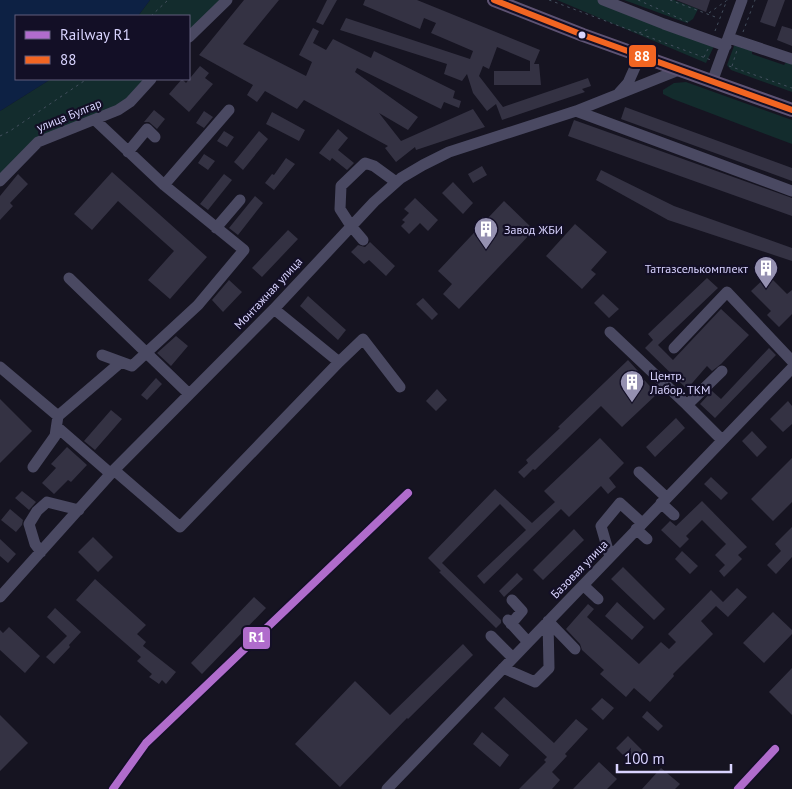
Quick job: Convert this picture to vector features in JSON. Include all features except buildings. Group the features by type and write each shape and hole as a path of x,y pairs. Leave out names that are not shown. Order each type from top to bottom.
{"main road":[{"path":"494,0 640,56 792,110"}],"street":[{"path":"190,36 227,0"},
{"path":"603,0 711,41 727,42 792,59"},
{"path":"712,82 742,0"},
{"path":"616,96 628,83 640,56"},
{"name":"Монтажная улица","path":"0,597 112,472 274,308 374,202 396,182 449,152 576,111 679,70"},
{"name":"улица Булгар","path":"0,181 38,142 118,110 130,102 150,80"},
{"path":"164,185 229,110"},
{"path":"576,111 792,191"},
{"path":"95,120 164,185 244,250 198,305 132,366 102,355"},
{"path":"128,152 147,129 156,137"},
{"path":"363,240 340,209 341,186 365,163 374,166 396,182"},
{"path":"216,228 240,200"},
{"path":"69,278 189,394"},
{"path":"674,348 727,292 792,362"},
{"path":"274,308 339,362"},
{"path":"610,332 688,404 722,440"},
{"path":"0,367 112,472 180,527 363,339 400,387"},
{"path":"33,467 55,436 58,421 121,362"},
{"path":"688,404 722,371"},
{"name":"Базовая улица","path":"387,789 722,440 790,375"},
{"path":"639,472 674,515"},
{"path":"41,552 29,524 37,511 48,502 79,510"},
{"path":"610,557 601,526 620,503 647,539"},
{"path":"583,584 598,599"},
{"path":"512,600 522,611 509,622 528,642"},
{"path":"548,621 575,649"},
{"path":"503,668 535,682 549,668 548,621"},
{"path":"491,636 513,658"}],"path":[{"path":"152,15 168,0"},
{"path":"550,0 704,57 726,0"},
{"path":"638,0 697,26"},
{"path":"670,0 720,18"},
{"path":"708,14 726,0"},
{"path":"727,65 792,88"},
{"path":"0,136 85,80"}],"green space":[{"path":"150,0 224,0 190,34 190,15 139,15"},
{"path":"557,0 598,0 715,44 706,63"},
{"path":"624,0 674,0 698,9 693,19 687,23"},
{"path":"736,44 752,49 752,54 784,65 787,61 792,63 792,92 731,70 727,65"},
{"path":"49,80 145,80 122,104 39,138 0,177 0,111"},
{"path":"686,82 792,120 792,144 663,94 663,90 674,83"}],"water":[{"path":"0,0 150,0 139,15 15,15 15,80 49,80 0,111"}],"rail line":[{"name":"R1","path":"113,789 146,743 408,493"},
{"name":"R1","path":"738,789 775,749"}],"transit line":[{"name":"88","path":"494,0 583,35 792,110"}],"place":[{"name":"Завод ЖБИ","path":"486,250"},
{"name":"Татгазселькомплект","path":"766,289"},
{"name":"Центр. Лабор. ТКМ","path":"632,403"}]}
